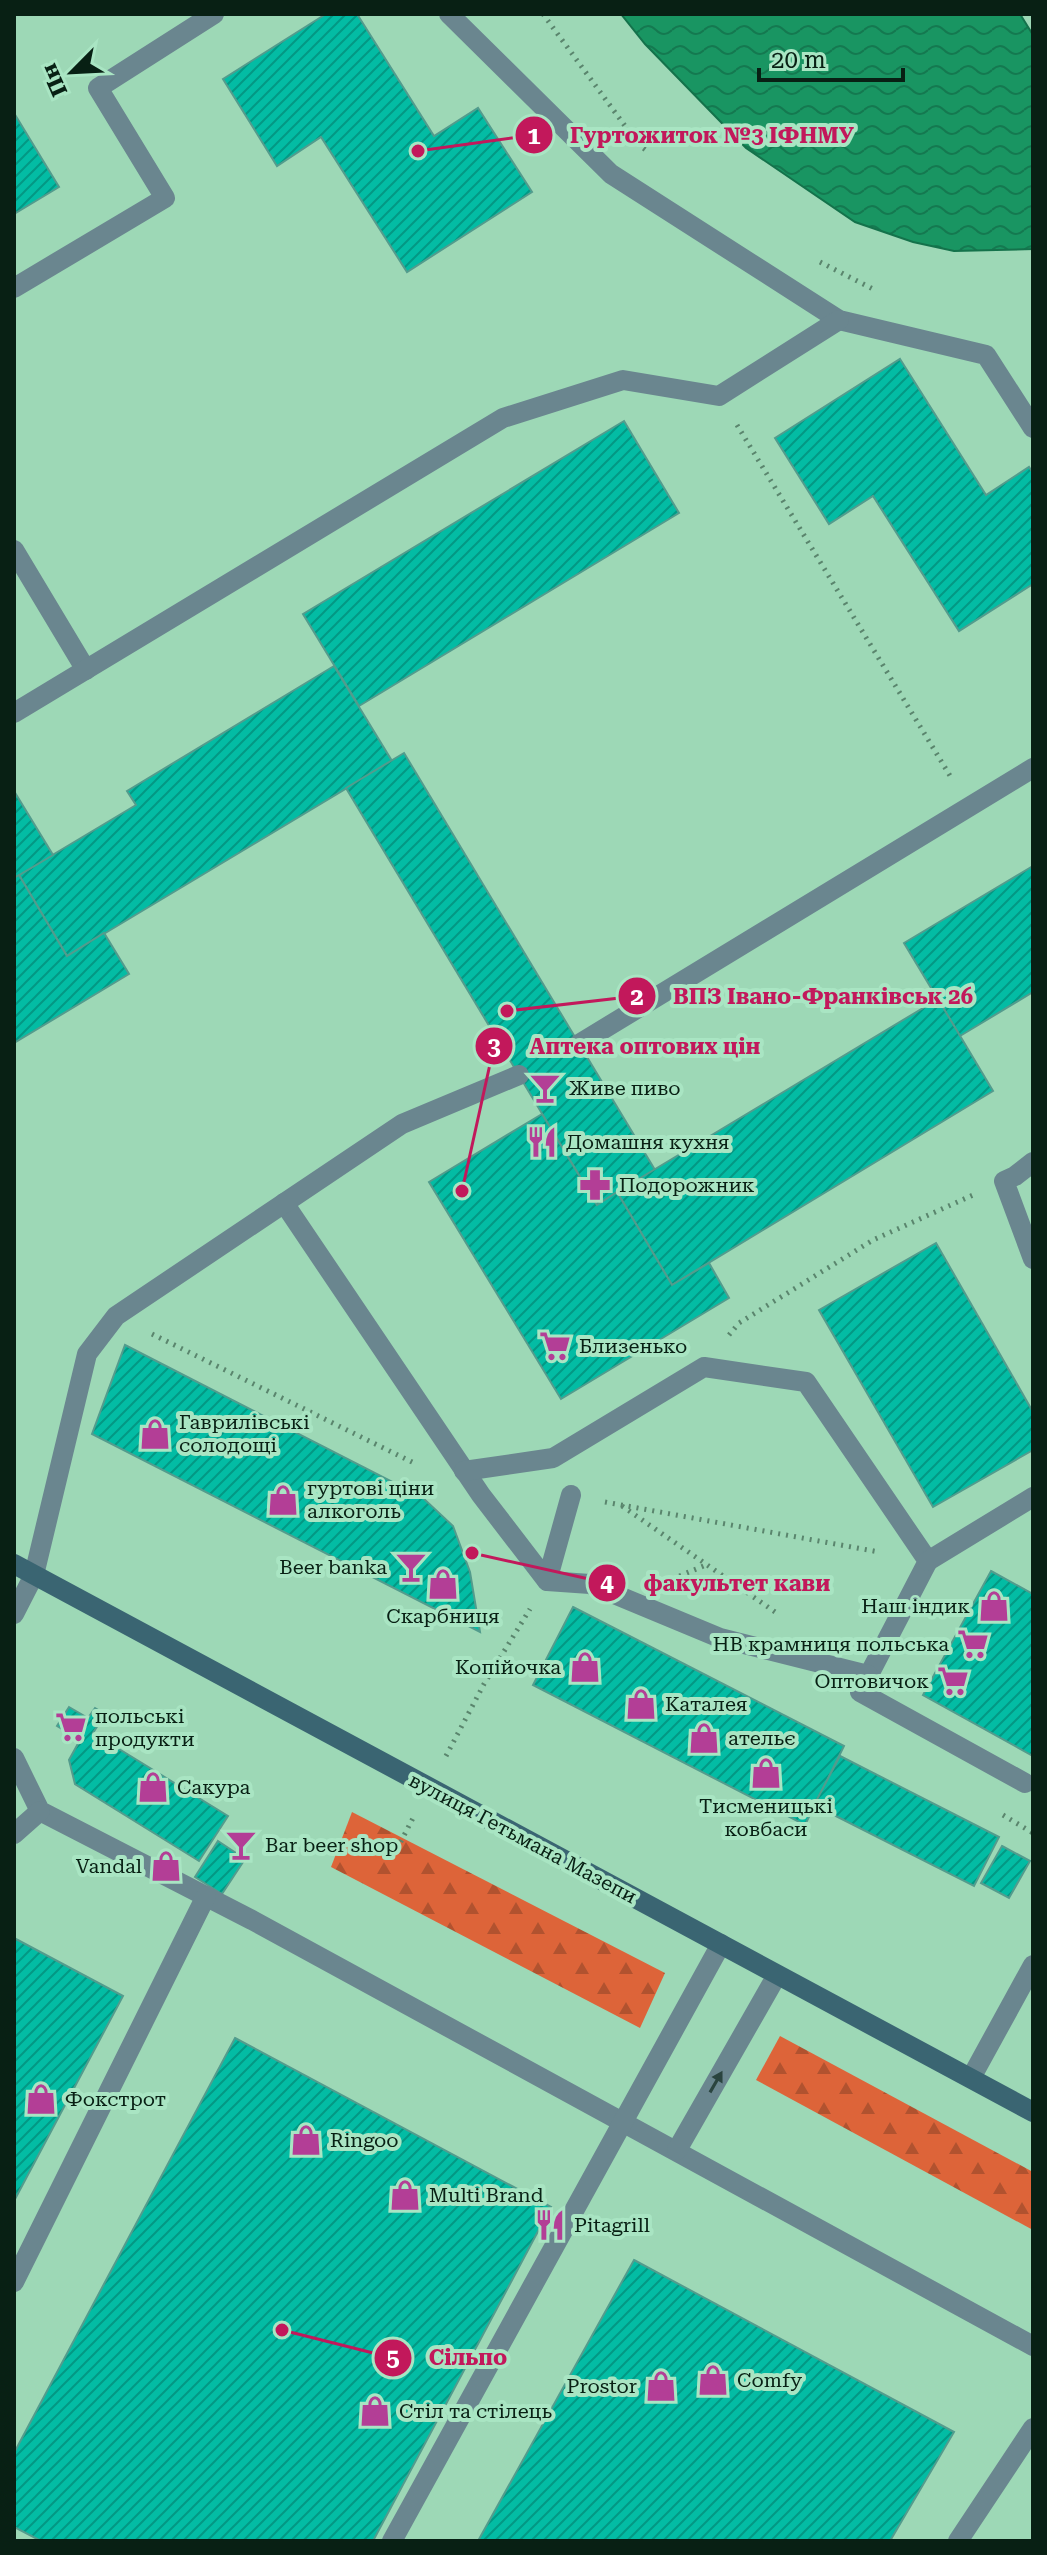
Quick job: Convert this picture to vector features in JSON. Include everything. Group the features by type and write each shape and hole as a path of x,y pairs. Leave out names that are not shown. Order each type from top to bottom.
{"main road":[{"name":"вулиця Гетьмана Мазепи","path":"14,1564 1033,2112"}],"lane":[{"path":"14,288 165,198 98,88 214,14"},
{"path":"449,14 611,174 839,320 986,355 1026,400 1033,428"},
{"path":"14,713 503,418 623,380 719,396 839,320"},
{"path":"14,550 86,670"},
{"path":"579,1044 1033,768"},
{"path":"14,1614 34,1575 87,1354 116,1316 402,1124 519,1075"},
{"path":"1033,1162 1004,1181 1033,1259"},
{"path":"284,1203 464,1471 547,1581 590,1584 720,1638 868,1675"},
{"path":"464,1471 553,1458 704,1367 806,1382 928,1561"},
{"path":"547,1581 571,1495"},
{"path":"1025,1783 860,1692 928,1561 1033,1497"},
{"path":"14,1758 40,1811 206,1896 1033,2346"},
{"path":"14,1834 40,1811"},
{"path":"14,2282 206,1896"},
{"path":"392,2541 721,1944"},
{"path":"971,2078 1033,1965"},
{"path":"677,2150 777,1975"},
{"path":"958,2541 1033,2428"}],"path":[{"path":"543,14 639,145 651,154"},
{"path":"815,260 883,295"},
{"path":"719,396 969,807"},
{"path":"704,1367 739,1323 873,1240 1004,1181"},
{"path":"116,1316 424,1467"},
{"path":"571,1495 928,1561"},
{"path":"620,1504 781,1616"},
{"path":"397,1849 484,1684 547,1581"}],"green space":[{"path":"352,1812 665,1973 640,2028 331,1867"},
{"path":"780,2036 1033,2172 1033,2230 756,2080"}],"water":[{"path":"621,14 1020,14 1033,35 1033,249 954,251 913,242 855,222 746,148 645,44"}],"building":[{"path":"326,14 357,14 434,136 478,108 532,192 407,272 321,137 277,166 223,79"},
{"path":"14,113 59,187 14,214"},
{"path":"900,359 986,495 1029,467 1033,473 1033,584 959,631 873,496 829,524 775,438"},
{"path":"624,421 679,513 359,706 303,614"},
{"path":"334,666 392,761 67,956 19,875 136,805 127,791"},
{"path":"404,753 655,1170 597,1205 346,788"},
{"path":"14,791 53,855 14,878"},
{"path":"1033,866 1033,992 960,1036 904,943"},
{"path":"19,875 67,956 104,933 129,974 14,1043 14,878"},
{"path":"938,999 993,1091 672,1285 617,1192"},
{"path":"542,1114 597,1205 617,1192 672,1285 709,1263 729,1298 561,1399 429,1182"},
{"path":"936,1243 1033,1412 1033,1450 933,1507 819,1310"},
{"path":"125,1345 422,1497 453,1526 470,1572 480,1632 92,1434"},
{"path":"991,1571 1033,1594 1033,1756 923,1695"},
{"path":"573,1607 844,1746 805,1825 533,1685"},
{"path":"69,1707 88,1718 95,1708 105,1714 93,1733 228,1816 199,1861 75,1784 69,1760 80,1740 57,1726"},
{"path":"840,1756 999,1837 974,1886 814,1805"},
{"path":"218,1841 245,1859 222,1894 195,1877"},
{"path":"1002,1846 1030,1861 1009,1898 981,1883"},
{"name":"Фокстрот","path":"14,1938 123,1996 14,2201"},
{"path":"235,2038 551,2207 373,2541 41,2541 14,2527 14,2453"},
{"name":"Comfy","path":"634,2260 954,2432 890,2541 478,2541"}],"place":[{"name":"Гуртожиток №3 ІФНМУ","path":"418,151"},
{"name":"ВПЗ Івано-Франківськ 26","path":"507,1011"},
{"name":"Живе пиво","path":"545,1088"},
{"name":"Домашня кухня","path":"542,1142"},
{"name":"Подорожник","path":"595,1185"},
{"name":"Аптека оптових цін","path":"462,1191"},
{"name":"Близенько","path":"555,1346"},
{"name":"Гаврилівські солодощі","path":"155,1434"},
{"name":"гуртові ціни алкоголь","path":"283,1500"},
{"name":"факультет кави","path":"472,1553"},
{"name":"Beer banka","path":"411,1567"},
{"name":"Скарбниця","path":"443,1584"},
{"name":"Наш індик","path":"994,1606"},
{"name":"НВ крамниця польська","path":"973,1644"},
{"name":"Копійочка","path":"585,1667"},
{"name":"Оптовичок","path":"953,1681"},
{"name":"Каталея","path":"641,1704"},
{"name":"польські продукти","path":"71,1727"},
{"name":"ательє","path":"704,1738"},
{"name":"Тисменицькі ковбаси","path":"766,1773"},
{"name":"Сакура","path":"153,1787"},
{"name":"Bar beer shop","path":"241,1845"},
{"name":"Vandal","path":"166,1866"},
{"name":"Фокстрот","path":"41,2099"},
{"name":"Ringoo","path":"306,2140"},
{"name":"Multi Brand","path":"405,2195"},
{"name":"Pitagrill","path":"550,2225"},
{"name":"Сільпо","path":"282,2330"},
{"name":"Comfy","path":"713,2380"},
{"name":"Prostor","path":"661,2386"},
{"name":"Стіл та стілець","path":"375,2411"}]}
